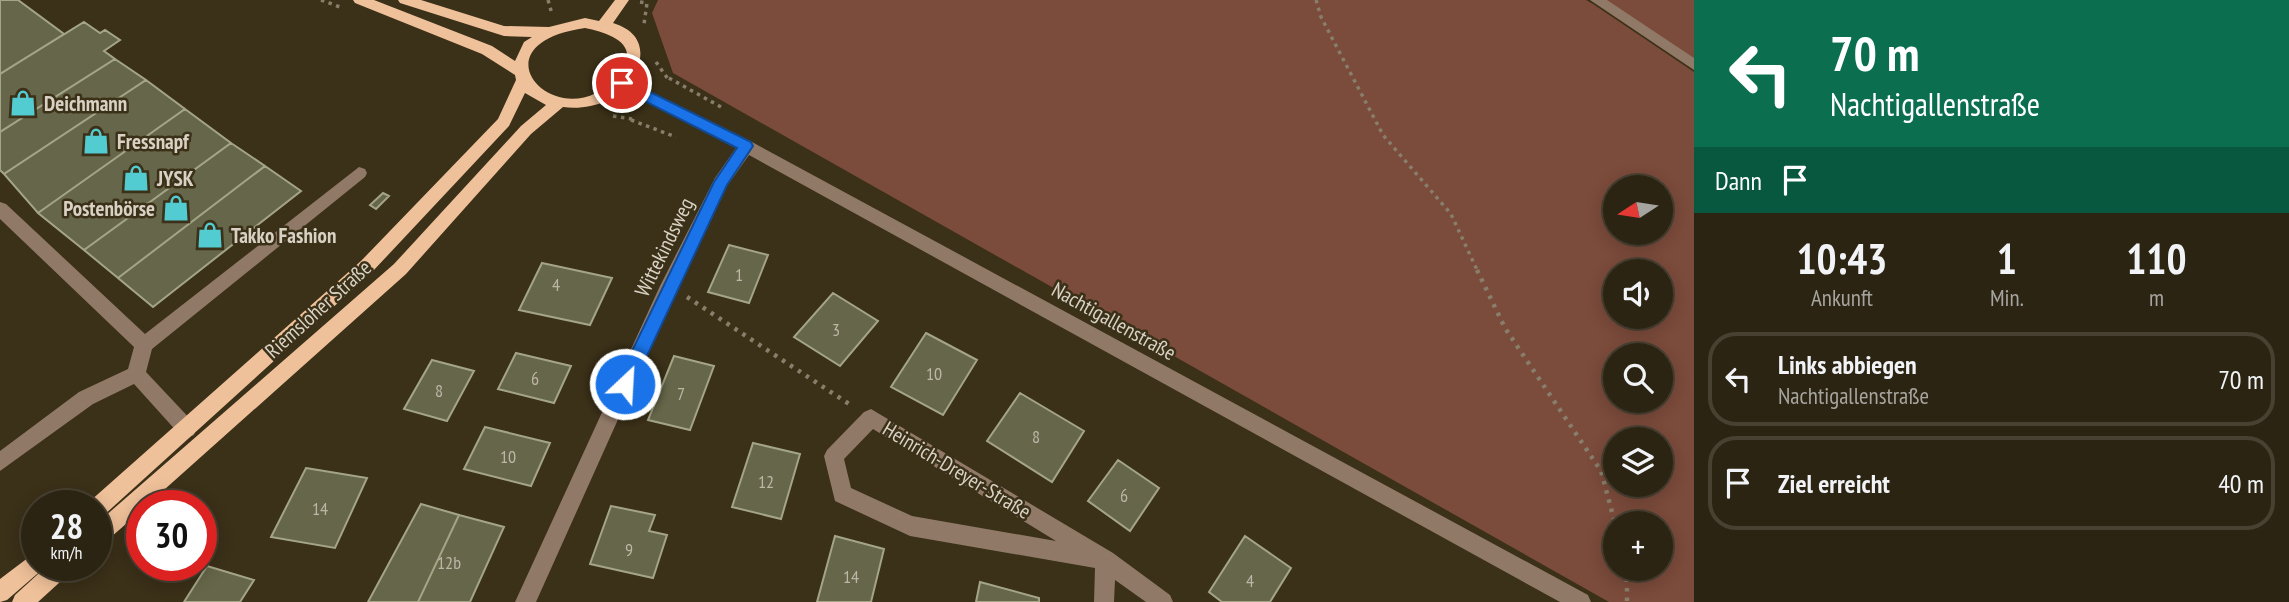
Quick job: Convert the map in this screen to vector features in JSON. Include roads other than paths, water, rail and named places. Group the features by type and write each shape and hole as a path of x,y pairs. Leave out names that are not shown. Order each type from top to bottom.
{"main road":[{"path":"360,0 488,51 522,76 537,95 558,103 597,99 622,83 632,70 635,52 626,36 604,25 546,24 504,31 405,0"},
{"path":"604,25 622,0"},
{"path":"522,76 525,54 546,24"},
{"name":"Riemsloher Straße","path":"112,495 367,266 504,122 522,76"},
{"name":"Riemsloher Straße","path":"112,523 400,269 526,130 558,103"},
{"path":"0,593 21,575"},
{"path":"22,602 46,581"}],"street":[{"path":"1597,0 1694,65"},
{"name":"Nachtigallenstraße","path":"622,83 746,146 1544,593 1581,602"},
{"name":"Wittekindsweg","path":"525,602 669,286 721,182 746,146"},
{"path":"0,462 86,398 136,374 144,345 359,173"},
{"path":"0,209 144,345"},
{"path":"136,374 187,429"},
{"name":"Heinrich-Dreyer-Straße","path":"1106,561 910,526 842,494 834,456 871,418 1106,561 1163,602"},
{"path":"1104,602 1106,561"}],"place":[{"name":"Deichmann","path":"23,103"},
{"name":"Fressnapf","path":"96,141"},
{"name":"JYSK","path":"136,178"},
{"name":"Postenbörse","path":"176,208"},
{"name":"Takko Fashion","path":"210,235"}]}
